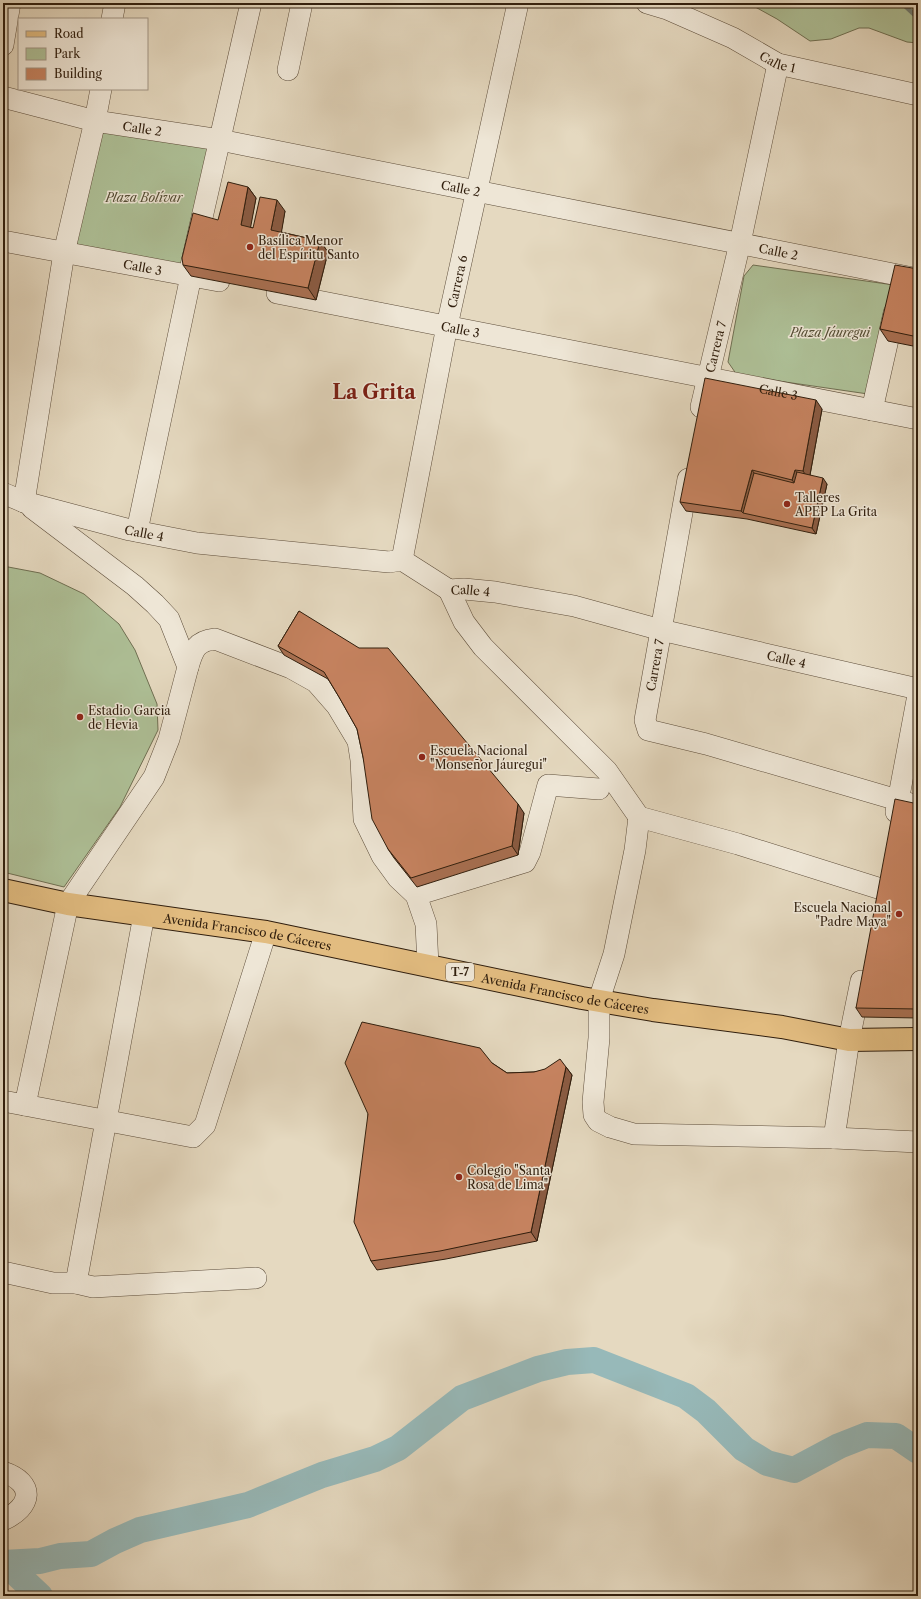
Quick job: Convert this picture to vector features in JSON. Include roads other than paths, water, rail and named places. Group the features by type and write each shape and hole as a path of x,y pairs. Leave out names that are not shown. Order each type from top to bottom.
{"main road":[{"name":"Avenida Francisco de Cáceres","path":"3,890 68,904 266,932 653,1010 782,1027 849,1040 918,1039"}],"street":[{"path":"3,45 10,3"},
{"path":"112,18 115,3"},
{"path":"137,532 191,276 190,270 251,3"},
{"path":"288,70 302,3"},
{"name":"Carrera 6","path":"402,560 447,326 518,3"},
{"name":"Calle 1","path":"647,3 734,38 778,64 918,96"},
{"name":"Carrera 7","path":"697,428 707,378 740,243 778,64"},
{"path":"101,90 64,253 24,502 135,586 156,604 170,619 188,667"},
{"name":"Calle 2","path":"3,97 95,121 220,140 478,190 910,278"},
{"name":"Calle 3","path":"3,241 238,285"},
{"path":"872,410 910,278"},
{"name":"Calle 3","path":"261,290 918,419"},
{"name":"Carrera 7","path":"692,459 645,726 648,730 706,744 899,799"},
{"name":"Calle 4","path":"3,493 24,502 137,532 198,543 389,562 402,560 449,590 464,589 574,606 661,630 918,689"},
{"path":"449,590 464,622 483,647 607,771 638,817 635,850 614,954 599,1000 599,1038 593,1102 594,1114 598,1121 610,1127 634,1134 834,1138 918,1142"},
{"path":"25,1105 68,904 154,777 169,739 195,646 202,642 215,639 291,668 316,682 337,706 358,741 361,760 364,819 382,856 398,878 416,895 426,924 428,965"},
{"path":"893,829 918,695"},
{"path":"416,895 525,862 530,852 548,785 599,789"},
{"path":"899,799 918,806"},
{"path":"638,817 883,881 877,910"},
{"path":"76,1283 144,915"},
{"path":"3,1101 194,1137 205,1125 266,932"},
{"path":"834,1138 849,1040 866,960"},
{"path":"3,1272 53,1283 76,1283 93,1288 256,1278"},
{"path":"3,1472 19,1479 24,1486 26,1495 25,1503 20,1511 3,1520"}],"waterway":[{"path":"819,3 837,5 852,3"},
{"path":"902,3 918,18"},
{"path":"3,1563 40,1561 60,1556 91,1554 140,1530 248,1505 322,1475 375,1459 398,1448 462,1398 538,1369 567,1362 594,1360 686,1396 706,1411 744,1449 767,1463 794,1470 839,1446 867,1435 896,1436 918,1451"},
{"path":"5,1563 40,1596"}],"place":[{"name":"Basílica Menor del Espíritu Santo","path":"250,247"},
{"name":"Talleres APEP La Grita","path":"787,504"},
{"name":"Estadio Garcia de Hevia","path":"80,717"},
{"name":"Escuela Nacional \"Monseñor Jáuregui\"","path":"422,757"},
{"name":"Escuela Nacional \"Padre Maya\"","path":"899,914"},
{"name":"Colegio \"Santa Rosa de Lima\"","path":"459,1177"}],"district":[{"name":"La Grita","path":"374,392"}],"park label":[{"name":"Plaza Bolívar","path":"144,197"},
{"name":"Plaza Jáuregui","path":"830,332"}]}
